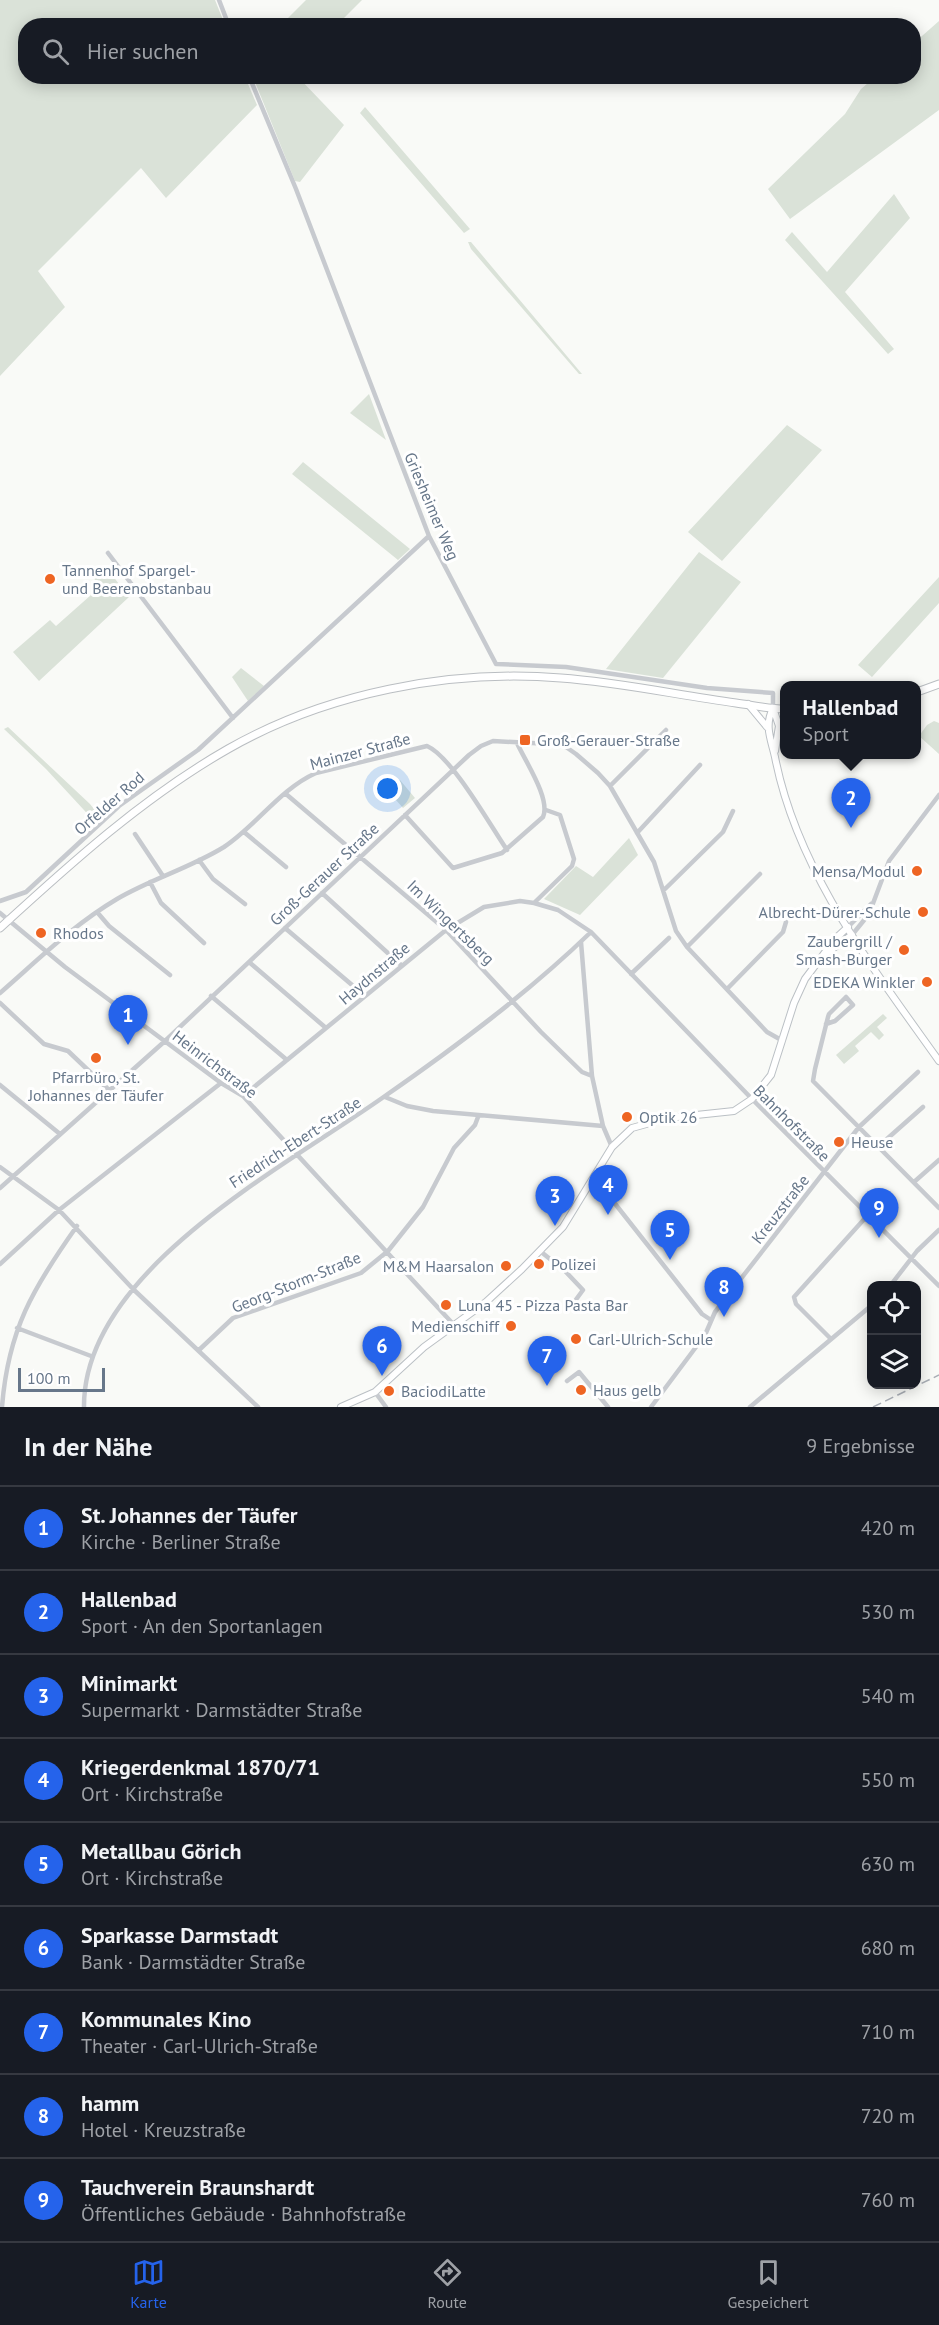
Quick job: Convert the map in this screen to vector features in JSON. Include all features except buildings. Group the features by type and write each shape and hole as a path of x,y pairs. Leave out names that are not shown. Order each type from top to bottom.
{"main road":[{"path":"0,929 11,923 109,833 174,783 244,741 298,717 353,699 428,683 527,676 583,680 780,709"},
{"path":"921,691 939,684"}],"street":[{"path":"219,0 226,18"},
{"name":"Griesheimer Weg","path":"252,84 296,189 429,536 496,664 566,668 707,688 773,693 773,708"},
{"name":"Orfelder Rod","path":"0,901 26,892 119,806 198,750 429,536"},
{"path":"108,553 233,718"},
{"path":"748,705 767,727 786,802 799,834 841,916 888,990 939,1060"},
{"path":"773,708 779,726 774,754"},
{"path":"767,727 773,708"},
{"path":"610,786 666,730"},
{"name":"Groß-Gerauer Straße","path":"0,1188 165,1041 453,770 481,746 493,741 566,747 610,786 637,833 664,889 676,931 687,947 767,1032 783,1041"},
{"path":"405,815 453,868 507,850 543,817 546,810 544,799 517,743"},
{"name":"Mainzer Straße","path":"0,993 45,952 97,912 150,882 199,860 244,832 301,780 316,773 427,746 433,749 453,770 507,850"},
{"path":"637,833 700,765"},
{"name":"Im Wingertsberg","path":"286,794 361,855 446,930 541,1032 582,1072 591,1077"},
{"path":"820,957 852,935 862,925 889,861 939,795"},
{"path":"534,903 572,866 574,859 560,815 546,810"},
{"path":"664,889 723,832 733,811"},
{"path":"244,832 286,867"},
{"path":"135,834 164,876"},
{"path":"199,860 213,879 245,904"},
{"path":"687,947 760,874"},
{"path":"150,882 161,903 204,943"},
{"path":"322,893 401,965"},
{"name":"Haydnstraße","path":"243,1096 401,965 446,930 484,907 520,901 534,903 558,910 591,932"},
{"path":"341,1407 375,1392 424,1347 486,1302 540,1251 563,1227 612,1146 637,1127 668,1118 734,1111 752,1099 771,1076 800,988 820,957 873,902"},
{"path":"97,912 109,926 170,975"},
{"path":"0,913 11,923"},
{"path":"728,988 783,932 786,922"},
{"name":"Heinrichstraße","path":"11,923 45,952 221,1083 243,1096 454,1325"},
{"path":"285,928 365,996"},
{"name":"Friedrich-Ebert-Straße","path":"84,1407 91,1356 109,1319 133,1289 176,1246 228,1200 384,1097 513,1001 591,932"},
{"name":"Bahnhofstraße","path":"591,932 867,1216 939,1286"},
{"path":"631,974 669,938"},
{"path":"580,942 591,1077 603,1126 612,1146"},
{"path":"249,962 326,1028"},
{"path":"211,996 287,1060"},
{"path":"826,1024 835,1021 853,1005 846,997 831,1010 826,1024 812,1080 939,1208"},
{"path":"0,1003 44,1044 71,1054 109,1090"},
{"name":"Kreuzstraße","path":"651,1407 705,1335 724,1299 860,1127 918,1072"},
{"path":"0,1264 59,1210 221,1083"},
{"path":"0,1085 60,1134"},
{"path":"384,1097 419,1109 478,1117 603,1126"},
{"path":"879,1146 923,1107"},
{"name":"Georg-Storm-Straße","path":"199,1350 233,1318 362,1273 388,1251 423,1207 454,1148 475,1125 478,1117"},
{"path":"914,1182 939,1160"},
{"path":"0,1167 77,1226 133,1289 258,1407"},
{"path":"594,1177 687,1296 711,1320"},
{"path":"830,1338 796,1304 794,1297 867,1216"},
{"path":"2,1407 4,1379 16,1328 45,1272 77,1226"},
{"path":"894,1281 939,1230"},
{"path":"540,1251 565,1270 583,1290 572,1305"},
{"path":"750,1407 867,1309"},
{"path":"16,1328 91,1356"},
{"path":"567,1381 579,1372 608,1407"},
{"path":"375,1392 386,1407"}],"shaded area":[{"path":"0,0 215,0 222,18 18,18 18,84 248,84 257,105 166,198 141,168 38,271 65,307 0,376"},
{"path":"306,0 362,0 344,18 288,18"},
{"path":"939,21 939,110 790,219 768,189 845,114 867,84 921,84 921,37"},
{"path":"256,84 305,84 344,125 300,182 295,181"},
{"path":"365,107 470,229 464,233 360,113"},
{"path":"894,194 910,218 845,292 894,349 888,354 785,240 792,232 827,272"},
{"path":"468,242 471,242 582,374 579,374 471,249"},
{"path":"369,394 386,440 350,413"},
{"path":"787,425 822,450 722,561 688,532"},
{"path":"303,462 410,549 398,560 292,474"},
{"path":"699,552 741,582 663,678 606,669"},
{"path":"100,567 105,573 109,571 129,597 39,681 13,652 50,620 56,626 100,587 91,574"},
{"path":"939,577 939,603 872,677 858,665"},
{"path":"241,668 264,686 248,701 232,677"},
{"path":"934,721 939,723 939,754 921,738 921,733 927,725"},
{"path":"8,727 90,804 101,818 96,823 46,769 4,729"},
{"path":"400,780 415,798 403,808 388,791"},
{"path":"629,838 638,855 580,915 544,899 576,866 593,877"},
{"path":"883,1014 887,1018 877,1027 884,1035 879,1040 871,1032 855,1046 859,1051 844,1064 836,1055"}],"railway":[{"path":"873,1407 939,1375"}],"place":[{"name":"Tannenhof Spargel- und Beerenobstanbau","path":"50,579"},
{"name":"Groß-Gerauer-Straße","path":"525,740"},
{"name":"Hallenbad","path":"851,828"},
{"name":"Mensa/Modul","path":"917,871"},
{"name":"Albrecht-Dürer-Schule","path":"923,912"},
{"name":"Rhodos","path":"41,933"},
{"name":"Zaubergrill / Smash-Burger","path":"904,950"},
{"name":"EDEKA Winkler","path":"927,982"},
{"name":"St. Johannes der Täufer","path":"128,1045"},
{"name":"Pfarrbüro, St. Johannes der Täufer","path":"96,1058"},
{"name":"Optik 26","path":"627,1117"},
{"name":"Heuse","path":"839,1142"},
{"name":"Kriegerdenkmal 1870/71","path":"608,1215"},
{"name":"Minimarkt","path":"555,1226"},
{"name":"Tauchverein Braunshardt","path":"879,1238"},
{"name":"Metallbau Görich","path":"670,1260"},
{"name":"Polizei","path":"539,1264"},
{"name":"M&M Haarsalon","path":"506,1266"},
{"name":"Luna 45 - Pizza Pasta Bar","path":"446,1305"},
{"name":"hamm","path":"724,1317"},
{"name":"Medienschiff","path":"511,1326"},
{"name":"Carl-Ulrich-Schule","path":"576,1339"},
{"name":"Sparkasse Darmstadt","path":"382,1376"},
{"name":"Kommunales Kino","path":"547,1386"},
{"name":"Haus gelb","path":"581,1390"},
{"name":"BaciodiLatte","path":"389,1391"}]}
